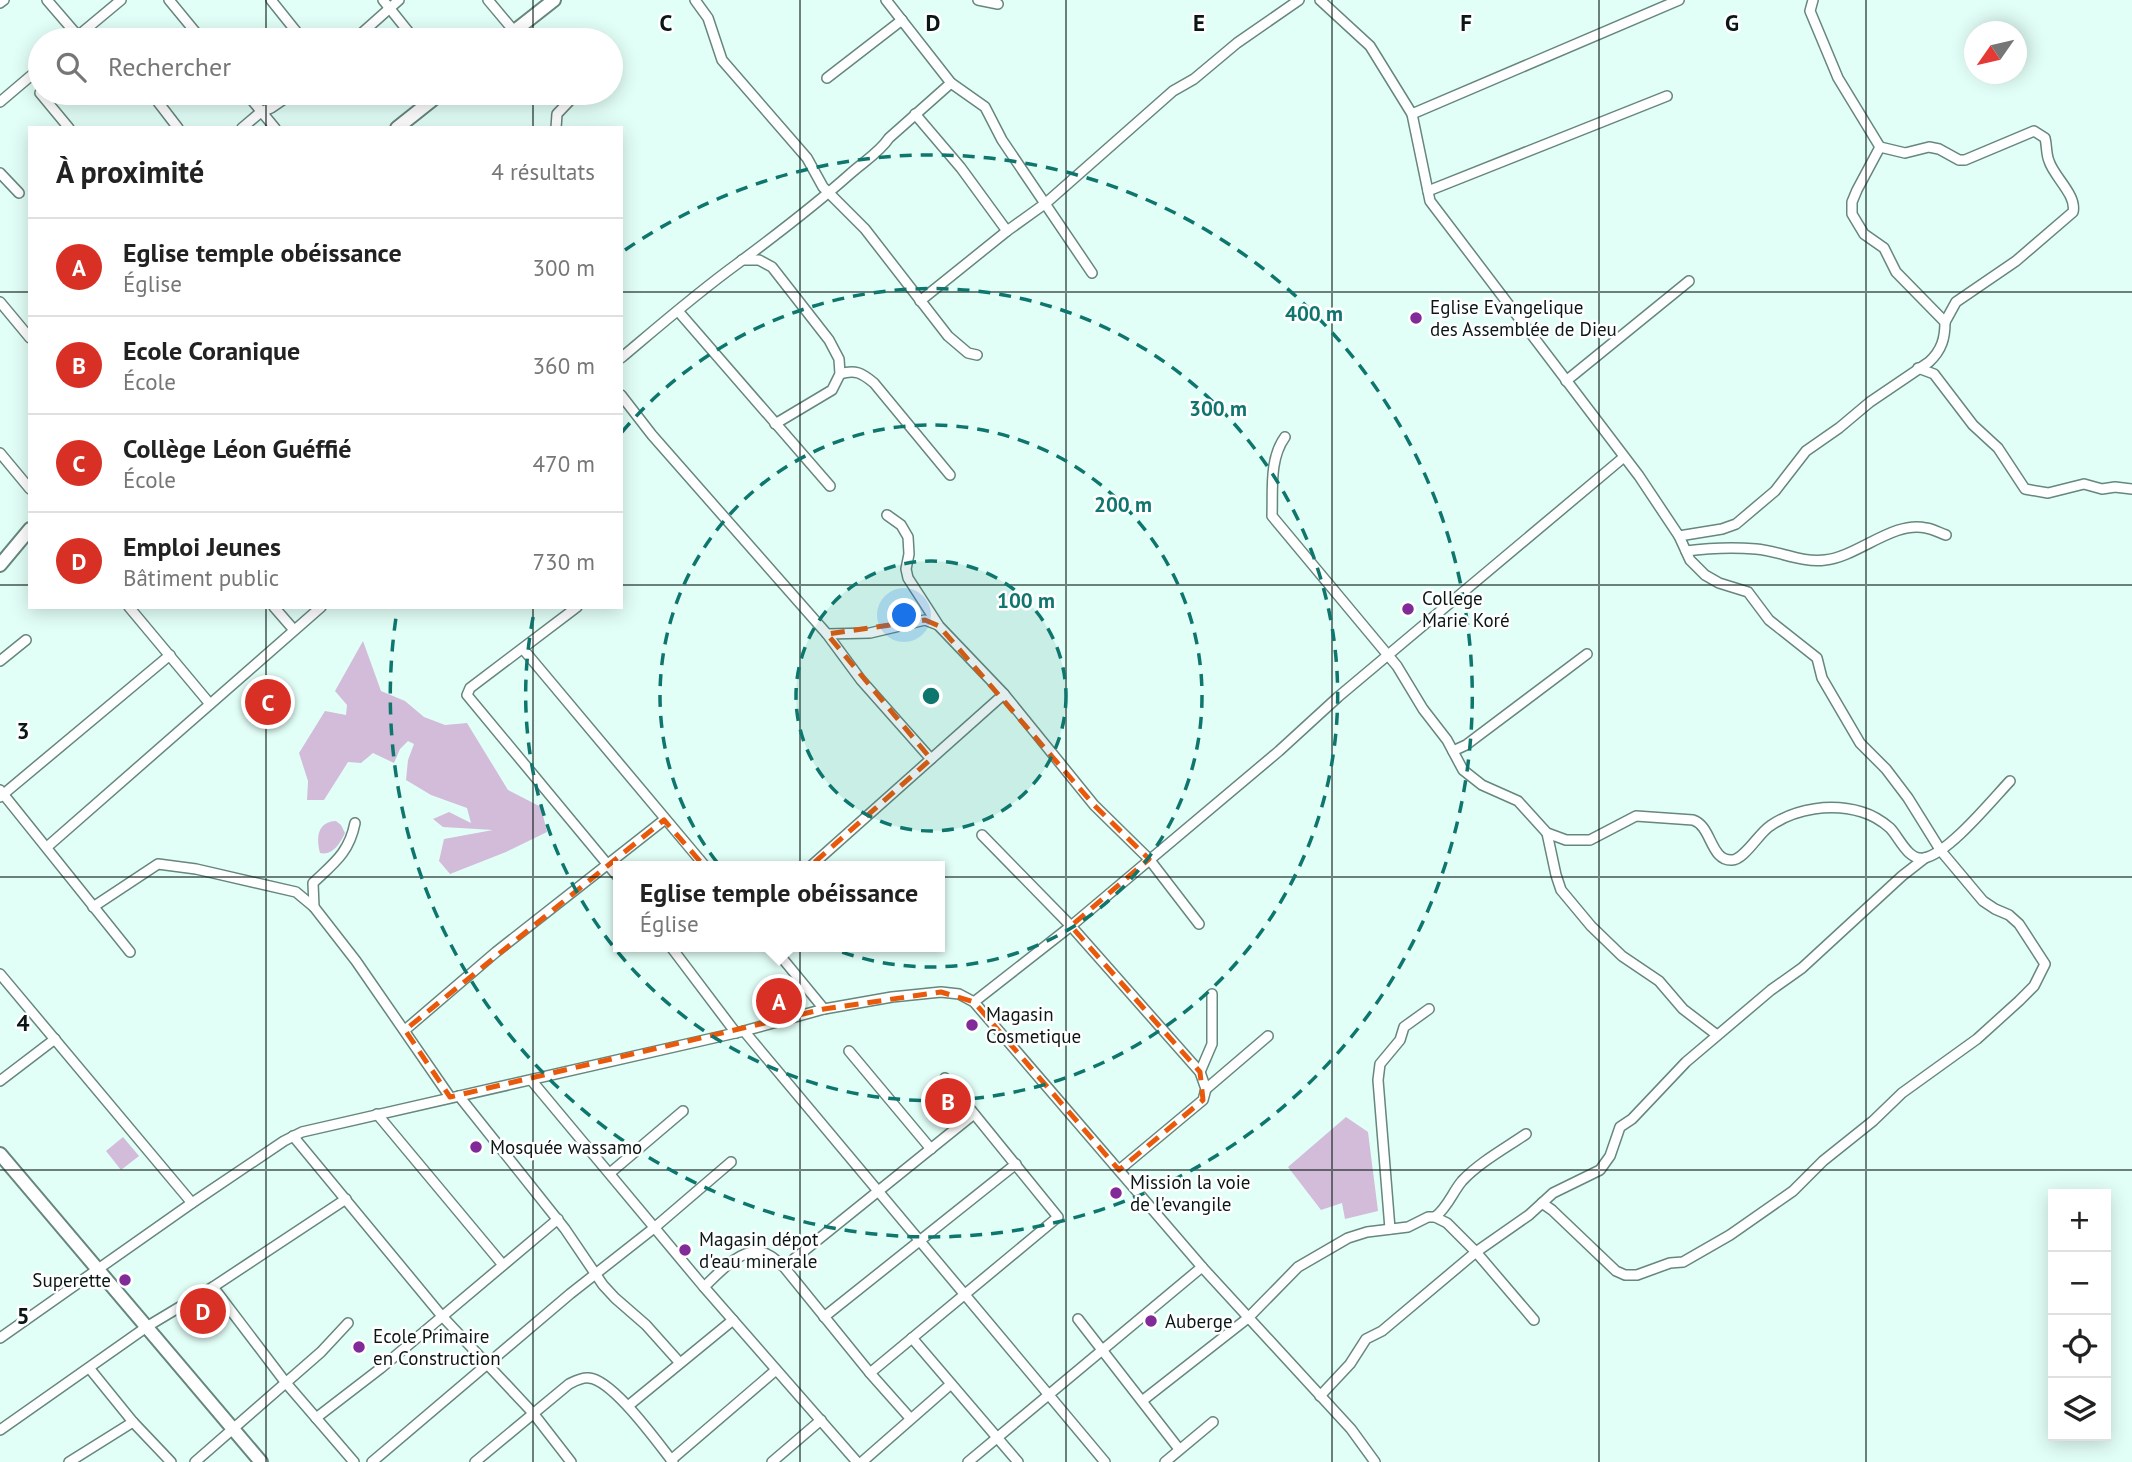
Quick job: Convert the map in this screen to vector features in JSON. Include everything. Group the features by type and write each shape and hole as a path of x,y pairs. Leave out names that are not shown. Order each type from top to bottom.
{"street":[{"path":"47,0 68,28"},
{"path":"88,28 121,0"},
{"path":"169,0 192,28"},
{"path":"271,0 293,28"},
{"path":"383,0 405,28"},
{"path":"368,28 399,0"},
{"path":"488,0 511,28"},
{"path":"518,28 554,0"},
{"path":"695,0 708,18 722,60 807,158 829,194 865,229 948,336 968,353 977,355"},
{"path":"886,0 951,83 985,107 1002,140 1092,273"},
{"path":"978,0 998,4"},
{"path":"920,302 1046,203 1173,92 1298,0"},
{"path":"1320,0 1370,46 1412,114 1430,201 1639,475 1679,536 1690,560 1705,575 1719,583 1748,593 1769,620 1817,658 1822,678 1860,743 1886,769 1908,798 1941,851 1983,901 2020,924 2045,964 2040,976 2019,1001 1977,1039 1902,1093 1873,1121 1822,1161 1793,1191 1730,1236 1683,1262 1637,1275 1625,1275 1616,1271 1542,1203"},
{"path":"1412,114 1679,0"},
{"path":"1679,536 1722,529 1737,523 1775,491 1806,451 1938,354 1945,336 1945,322 1956,302 2043,240 2073,212 2074,201 2053,172 2047,158 2045,138 2034,131 1965,160 1929,147 1905,153 1880,147 1838,78 1810,11 1813,0"},
{"path":"827,78 902,20"},
{"path":"0,102 28,78"},
{"path":"623,356 829,194 882,149 889,138 951,83"},
{"path":"1428,191 1667,96"},
{"path":"50,105 67,126"},
{"path":"160,105 176,126"},
{"path":"256,105 273,126"},
{"path":"244,126 261,111 275,105"},
{"path":"400,126 427,105"},
{"path":"556,126 557,114 566,105"},
{"path":"915,114 961,169 1007,231"},
{"path":"1880,147 1857,190 1852,202 1852,214 1864,234 1884,248 1896,272 1945,322"},
{"path":"0,173 19,193"},
{"path":"742,260 759,260 772,267 784,279 829,340 839,359 840,374 832,390 775,424"},
{"path":"1566,381 1689,281"},
{"path":"0,302 28,336"},
{"path":"678,311 830,486"},
{"path":"1918,368 1934,374 1973,425 1998,448 2025,489 2048,492 2084,484 2102,489 2132,489"},
{"path":"840,374 853,370 874,383 950,475"},
{"path":"623,398 652,436 827,634 861,680 931,759"},
{"path":"1285,437 1277,449 1272,516 1389,656 1463,769 1471,778 1518,801 1547,833 1566,841 1590,840 1636,816 1693,820 1701,824 1719,855 1732,860 1738,859 1769,826 1794,813 1823,808 1845,808 1866,813 1879,820 1892,830 1912,855 1925,858"},
{"path":"0,453 28,487"},
{"path":"974,1002 1071,926 1624,457"},
{"path":"887,515 901,525 908,537 908,578 939,626 1003,694 1094,805 1149,859 1199,924"},
{"path":"1686,551 1713,548 1756,549 1806,560 1825,560 1846,556 1885,536 1908,528 1924,527 1946,535"},
{"path":"0,565 28,531"},
{"path":"131,609 210,704"},
{"path":"276,609 294,630"},
{"path":"47,847 319,609"},
{"path":"574,609 470,688 467,695 613,870"},
{"path":"827,634 870,633 925,620 939,626"},
{"path":"0,661 26,640"},
{"path":"523,649 701,861"},
{"path":"1453,751 1466,745 1587,654"},
{"path":"131,952 1,793 170,655"},
{"path":"817,861 1003,694"},
{"path":"1320,1396 1350,1364 1366,1339 1382,1331 1476,1252 1529,1215 1553,1193 1600,1170 1610,1156 1620,1127 1632,1119 1686,1062 1771,990 1802,968 1902,876 1925,858 1941,851 2010,781"},
{"path":"405,1030 496,952 664,820"},
{"path":"314,907 313,883 346,851 355,823"},
{"path":"1547,833 1561,890 1591,926 1622,956 1659,981 1683,1009 1717,1035"},
{"path":"982,835 1071,926 1200,1072 1206,1090"},
{"path":"93,906 158,864 196,869 296,892 314,907 454,1096 558,1219 615,1298 646,1325 680,1363"},
{"path":"675,952 1105,1462"},
{"path":"777,952 824,1009"},
{"path":"0,974 192,1203"},
{"path":"0,1338 192,1203 293,1136 454,1096 532,1081 740,1032 824,1009 941,992 959,994 974,1002 1202,1267 1351,1429 1375,1462"},
{"path":"1200,1072 1212,1044 1212,994"},
{"path":"1390,1230 1378,1080 1380,1064 1403,1036 1404,1027 1429,1009"},
{"path":"1119,1170 1203,1100 1206,1090 1268,1036"},
{"path":"0,1081 55,1039"},
{"path":"849,1051 930,1149"},
{"path":"870,1373 1058,1217 945,1078"},
{"path":"532,1081 704,1287 859,1462 951,1384"},
{"path":"610,1173 683,1111"},
{"path":"377,1114 503,1265"},
{"path":"784,1266 974,1114"},
{"path":"1435,1217 1445,1208 1459,1184 1477,1166 1526,1134"},
{"path":"293,1136 486,1366 533,1413 571,1462"},
{"path":"0,1154 261,1462"},
{"path":"372,1462 596,1272 654,1228 731,1162"},
{"path":"824,1317 1016,1164"},
{"path":"0,1430 148,1326 213,1287 346,1199"},
{"path":"1142,1401 1248,1318 1298,1267 1359,1234 1408,1227 1429,1217 1447,1223 1476,1252 1534,1320"},
{"path":"316,1418 381,1368 558,1219"},
{"path":"704,1287 737,1258 750,1253 761,1252 784,1266 910,1419"},
{"path":"968,1462 1202,1267"},
{"path":"213,1287 286,1383 354,1462"},
{"path":"1078,1319 1179,1450"},
{"path":"628,1406 733,1320"},
{"path":"195,1462 286,1383 348,1323"},
{"path":"912,1338 1018,1462"},
{"path":"90,1369 133,1422 171,1462"},
{"path":"475,1462 569,1384 581,1378 592,1378 605,1385 628,1406 672,1461 776,1370"},
{"path":"772,1462 821,1420"},
{"path":"69,1462 133,1422"},
{"path":"1165,1462 1213,1422"}],"highlighted area":[{"path":"925,620 939,626 1094,805 1149,859 1071,926 1200,1072 1203,1100 1119,1170 974,1002 941,992 824,1009 450,1097 405,1030 664,820 739,906 808,868 931,759 827,634"}],"shaded area":[{"path":"363,641 381,691 405,701 424,717 445,725 467,723 508,790 541,807 547,832 450,874 439,861 444,839 493,830 443,827 433,819 449,812 471,823 467,808 431,795 406,780 408,760 414,744 408,741 400,749 394,763 373,753 361,763 348,762 324,800 307,800 308,781 299,753 325,711 346,715 347,705 335,691"},
{"path":"336,821 345,833 343,837 332,851 320,853 319,832 325,824"},
{"path":"1346,1117 1368,1132 1378,1211 1345,1219 1342,1203 1321,1210 1288,1167"},
{"path":"123,1137 139,1156 121,1170 106,1151"}],"place":[{"name":"Eglise Evangelique des Assemblée de Dieu","path":"1416,318"},
{"name":"College Marie Koré","path":"1408,609"},
{"name":"Collège Léon Guéffié","path":"268,702"},
{"name":"Eglise temple obéissance","path":"779,1001"},
{"name":"Magasin Cosmetique","path":"972,1025"},
{"name":"Ecole Coranique","path":"948,1101"},
{"name":"Mosquée wassamo","path":"476,1147"},
{"name":"Mission la voie de l'evangile","path":"1116,1193"},
{"name":"Magasin dépot d'eau minerale","path":"685,1250"},
{"name":"Superette","path":"125,1280"},
{"name":"Emploi Jeunes","path":"203,1311"},
{"name":"Auberge","path":"1151,1321"},
{"name":"Ecole Primaire en Construction","path":"359,1347"}]}
